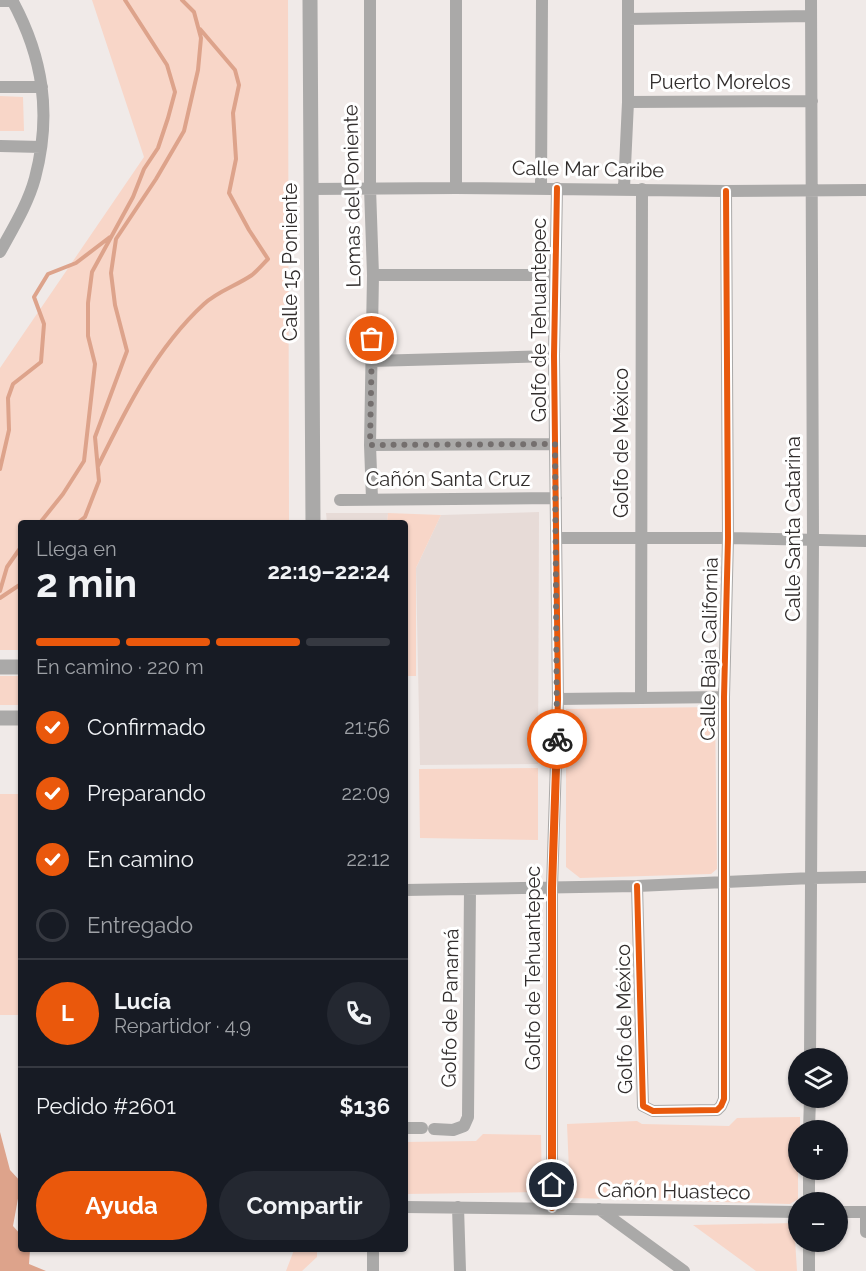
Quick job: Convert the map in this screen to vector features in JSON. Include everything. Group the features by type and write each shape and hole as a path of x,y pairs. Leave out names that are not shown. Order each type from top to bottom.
{"street":[{"name":"Calle 15 Poniente","path":"310,0 313,520"},
{"name":"Lomas del Poniente","path":"370,0 370,188 373,275 370,445 372,499"},
{"path":"456,0 456,188"},
{"name":"Golfo de Tehuantepec","path":"541,188 542,0"},
{"path":"624,188 628,102 628,0"},
{"name":"Calle Santa Catarina","path":"810,1048 813,540 811,0"},
{"path":"0,1 13,1 34,45 42,87 43,116 41,147 34,179 23,209 6,230 0,252"},
{"path":"628,19 811,16"},
{"path":"0,87 42,87"},
{"name":"Puerto Morelos","path":"628,102 812,101"},
{"path":"0,146 41,147"},
{"name":"Golfo de Tehuantepec","path":"552,1208 552,888 558,699 554,356 557,188"},
{"name":"Calle Mar Caribe","path":"310,189 866,190"},
{"name":"Golfo de México","path":"641,698 642,189"},
{"name":"Calle Baja California","path":"721,1106 724,1098 724,697 728,538 726,191"},
{"path":"373,275 555,275"},
{"path":"371,361 554,356"},
{"path":"370,445 555,444"},
{"name":"Cañón Santa Cruz","path":"340,500 556,498"},
{"path":"556,538 866,541"},
{"path":"0,667 18,667"},
{"path":"558,699 724,697"},
{"path":"0,718 18,718"},
{"path":"408,890 637,886 866,877"},
{"name":"Golfo de México","path":"637,886 643,1106 650,1110 662,1111 712,1111 721,1106"},
{"name":"Golfo de Panamá","path":"408,1128 453,1130 464,1126 468,1117 470,889"},
{"name":"Cañón Huasteco","path":"408,1207 788,1212"},
{"path":"458,1207 460,1271"},
{"path":"599,1209 684,1271"},
{"path":"848,1212 866,1212 866,1232"},
{"path":"373,1252 373,1271"},
{"path":"808,1252 808,1271"}],"shaded area":[{"path":"92,0 288,0 289,520 18,520 18,650 0,650 0,368 144,157"},
{"path":"0,96 23,97 24,131 0,131"},
{"path":"539,512 538,764 420,765 416,568 441,515"},
{"path":"326,513 388,513 387,520 327,520"},
{"path":"388,513 441,515 416,568 416,676 408,676 408,520 387,520"},
{"path":"0,676 18,676 18,705 0,705"},
{"path":"715,707 717,869 711,874 580,878 566,867 566,709"},
{"path":"538,768 538,840 420,838 419,769"},
{"path":"0,794 18,794 18,1015 0,1015"},
{"path":"800,1117 800,1120 788,1120 788,1180 798,1180 798,1192 788,1192 788,1204 574,1198 570,1194 567,1124 637,1121 642,1124 729,1126 737,1118"},
{"path":"0,1132 10,1170 18,1179 18,1198 13,1226 18,1232 18,1252 30,1252 29,1264 46,1271 0,1271"},
{"path":"483,1134 541,1135 542,1192 408,1194 408,1142 476,1141"},
{"path":"788,1223 788,1252 796,1252 797,1271 756,1271 693,1225"},
{"path":"293,1252 317,1252 317,1257 302,1271 286,1271"}],"waterway":[{"path":"42,520 63,494 84,461 95,364 88,336 88,303 92,272 133,197 144,169 158,148 175,92 167,65 125,0"},
{"path":"81,520 85,517 99,481 95,437 127,351 115,305 111,273 116,239 156,179 184,131 198,70 201,38 194,12 182,0"},
{"path":"98,466 131,401 171,340 204,304 252,275 268,259 229,193 236,159 233,113 239,85 235,70 200,29"},
{"path":"0,469 9,430 8,398 13,384 41,362 44,324 34,297 48,274 76,263 110,237"},
{"path":"0,591 7,567 18,551"},
{"path":"0,598 18,586"}],"cycle path":[{"path":"552,1208 552,888 558,699 554,356 557,188"},
{"path":"637,886 643,1106 653,1111 717,1110 724,1099 724,697 728,538 726,191"}],"way so far":[{"path":"372,339 370,445 555,444 557,739"}],"route":[{"path":"552,1185 552,888 557,739"}]}
